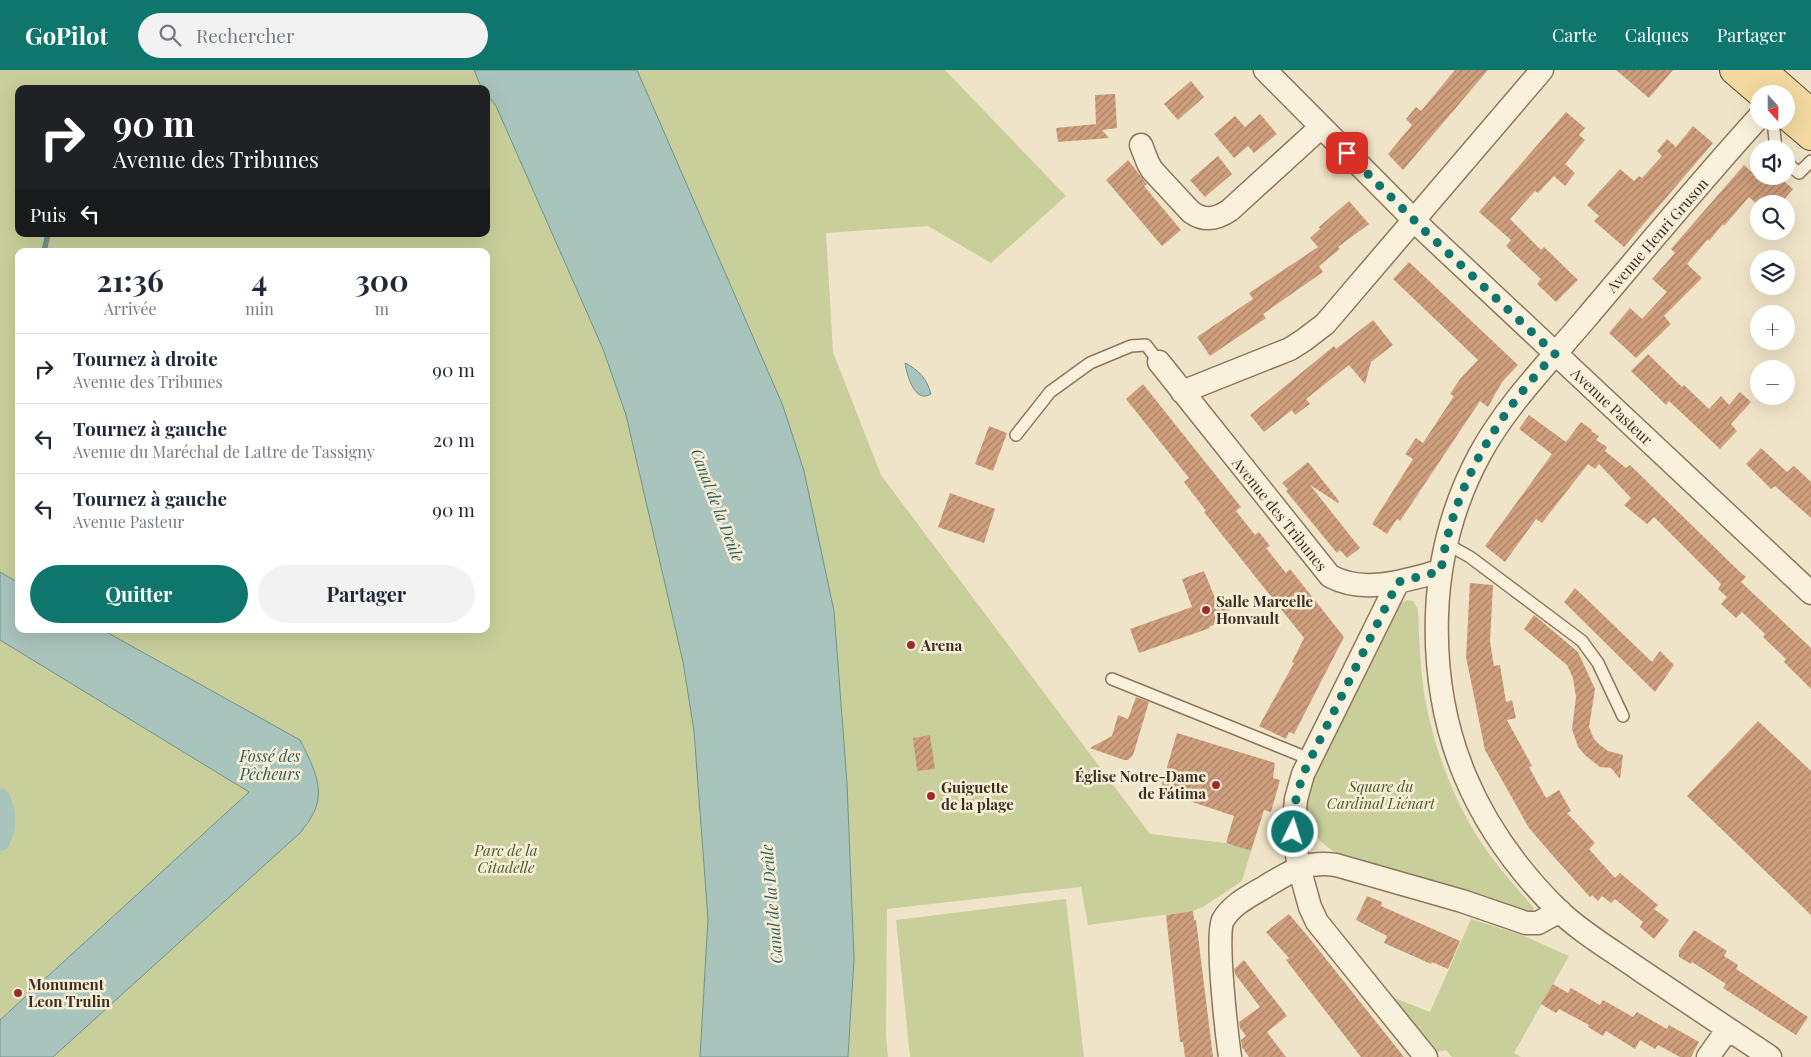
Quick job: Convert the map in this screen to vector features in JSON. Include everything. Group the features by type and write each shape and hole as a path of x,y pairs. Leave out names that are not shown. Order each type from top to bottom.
{"main road":[{"path":"1734,70 1761,85"},
{"path":"1762,70 1770,85"},
{"path":"1795,104 1811,113"},
{"path":"1795,123 1811,136"}],"street":[{"name":"Avenue Pasteur","path":"1265,70 1415,221 1811,593"},
{"path":"1182,392 1275,356 1315,333 1335,314 1542,70"},
{"path":"1141,146 1152,170 1191,212 1197,216 1211,219 1223,215 1230,210 1321,127"},
{"name":"Avenue Henri Gruson","path":"1750,127 1510,407 1480,454 1456,508 1445,543 1437,623 1439,681 1446,720 1459,760 1472,793 1501,842 1525,874 1560,911 1606,947 1770,1057"},
{"name":"Avenue des Tribunes","path":"1159,362 1330,576 1340,581 1376,586 1441,571"},
{"path":"1398,582 1310,759 1300,784 1293,832 1304,891 1317,922 1426,1057"},
{"path":"1230,1057 1220,943 1222,921 1236,905 1299,867 1324,863 1336,864 1462,901 1526,923 1538,923 1560,911"},
{"path":"1708,1057 1728,1029"}],"lane":[{"path":"1795,170 1799,174 1811,161"},
{"path":"1016,435 1050,392 1090,362 1131,346 1146,345 1159,362"},
{"path":"1445,543 1470,557 1582,641 1598,662 1623,716"},
{"path":"1112,679 1310,759"}],"green space":[{"name":"Parc de la Citadelle","path":"0,70 474,70 480,85 15,85 15,237 490,237 490,98 496,105 603,349 626,415 683,662 694,731 708,919 700,1057 53,1057 301,832 300,740 108,633 490,633 490,248 15,248 15,581 0,572"},
{"path":"637,70 945,70 1066,196 991,263 928,226 826,233 833,352 881,475 1150,834 1226,843 1251,851 1242,881 1203,907 1193,911 1088,925 1081,887 887,909 886,1036 888,1057 848,1057 854,958 847,783 834,611 783,406"},
{"name":"Square du Cardinal Liénart","path":"1407,600 1413,601 1418,609 1424,693 1437,748 1451,785 1483,846 1534,908 1532,912 1336,853 1318,839 1307,820 1305,802 1310,782 1400,604"},
{"path":"0,640 249,792 0,1020"},
{"path":"1066,899 1084,1057 910,1057 896,920"},
{"path":"1471,919 1522,935 1569,956 1514,1053 1521,1057 1452,1057 1446,1050 1430,1054 1377,991 1430,1012"}],"water":[{"name":"Canal de la Deûle","path":"474,70 637,70 783,406 804,471 834,611 847,783 854,958 848,1057 700,1057 708,919 694,731 683,662 626,415 603,349 496,106 490,99 490,85 480,85"},
{"path":"905,363 922,376 931,394 925,396 916,392 910,381"},
{"name":"Fossé des Pêcheurs","path":"0,572 15,581 15,633 108,633 300,740 316,775 318,784 317,803 313,815 301,832 53,1057 0,1057 0,1020 249,792 0,640"}],"building":[{"path":"1455,70 1488,70 1403,170 1388,154 1412,125 1406,119 1416,107 1421,111"},
{"path":"1616,70 1673,70 1649,98"},
{"path":"1191,81 1204,97 1178,120 1164,104"},
{"path":"1115,94 1117,128 1102,130 1109,138 1058,142 1056,128 1096,124 1095,95"},
{"path":"1566,112 1585,128 1579,135 1585,140 1565,164 1575,173 1565,186 1554,176 1538,193 1535,191 1510,219 1541,250 1544,247 1578,280 1556,302 1537,284 1541,279 1506,246 1511,240 1479,212"},
{"path":"1260,114 1277,134 1254,153 1248,146 1234,158 1214,134 1235,116 1245,127"},
{"path":"1693,126 1713,143 1624,247 1594,221 1599,216 1587,205 1620,169 1634,181 1639,176 1642,178 1662,156 1657,151 1667,139 1676,147"},
{"path":"1218,156 1232,174 1205,197 1190,180"},
{"path":"1128,160 1147,184 1144,186 1181,230 1162,246 1106,180"},
{"path":"1744,165 1750,170 1750,185 1788,185 1793,189 1788,195 1750,195 1750,198 1724,226 1723,224 1709,241 1708,239 1687,264 1702,278 1664,316 1671,324 1636,358 1609,333 1630,308 1642,319 1667,292 1652,279 1675,253 1671,249"},
{"path":"1349,201 1369,224 1338,247 1340,249 1319,266 1323,272 1263,314 1266,318 1210,356 1197,337 1253,299 1249,293 1318,247 1310,238 1320,229 1319,227"},
{"path":"1409,262 1518,365 1502,382 1488,407 1480,401 1400,521 1397,519 1387,534 1372,524 1413,459 1405,454 1416,438 1423,443 1454,396 1450,394 1460,379 1478,360 1393,279"},
{"path":"1373,320 1393,345 1371,362 1365,384 1349,365 1306,399 1310,404 1295,415 1292,410 1264,432 1250,415 1334,346 1336,349"},
{"path":"1648,354 1682,387 1684,385 1709,409 1721,396 1729,405 1740,392 1750,403 1731,424 1737,431 1720,449 1669,401 1666,405 1631,371"},
{"path":"1143,384 1241,507 1236,511 1255,535 1259,532 1270,546 1266,548 1286,573 1290,569 1344,637 1294,734 1289,732 1286,739 1259,726 1294,663 1292,662 1304,638 1204,512 1206,511 1184,482 1189,478 1126,399"},
{"path":"1529,415 1566,442 1581,422 1592,430 1599,436 1596,440 1607,447 1605,451 1626,468 1630,465 1746,577 1741,582 1811,648 1811,689 1784,662 1786,659 1763,637 1765,634 1742,612 1736,618 1721,604 1727,597 1718,589 1721,584 1654,517 1647,524 1624,505 1631,498 1599,464 1595,469 1588,464 1542,523 1536,519 1505,562 1485,546 1552,454 1519,429"},
{"path":"989,426 1007,433 993,471 975,464"},
{"path":"1761,448 1787,472 1794,466 1811,482 1811,518 1775,486 1771,489 1746,464"},
{"path":"1308,462 1339,501 1338,503 1310,485 1360,548 1347,558 1340,550 1337,553 1286,491 1288,489 1282,483"},
{"path":"950,493 995,509 984,543 938,527"},
{"name":"Salle Marcelle Honvault","path":"1204,571 1215,598 1223,595 1230,613 1215,621 1216,624 1210,628 1139,653 1130,629 1192,607 1182,579"},
{"path":"1470,583 1493,585 1490,641 1494,666 1500,665 1506,702 1512,700 1516,718 1507,720 1532,766 1529,767 1546,798 1559,790 1571,811 1567,813 1595,843 1589,849 1615,878 1620,873 1658,905 1654,909 1669,920 1654,939 1640,927 1643,922 1615,899 1611,903 1602,896 1598,901 1592,895 1590,897 1554,857 1529,828 1485,750 1466,657"},
{"path":"1575,588 1652,662 1660,651 1674,665 1655,692 1564,602"},
{"path":"1534,615 1578,652 1595,689 1589,727 1594,739 1600,745 1608,751 1623,755 1620,779 1611,768 1600,767 1578,747 1572,729 1576,697 1573,678 1567,665 1524,629"},
{"path":"1136,697 1149,702 1133,755 1128,760 1124,760 1090,748 1112,736 1118,715 1128,719"},
{"path":"1758,721 1811,771 1811,915 1687,796"},
{"name":"Église Notre-Dame de Fátima","path":"1177,733 1275,763 1273,778 1280,780 1271,812 1264,810 1251,851 1226,843 1234,816 1160,791"},
{"path":"930,735 935,769 917,771 913,738"},
{"path":"1367,896 1382,902 1381,906 1460,941 1448,969 1432,962 1431,964 1384,943 1387,936 1356,920"},
{"path":"1193,911 1194,920 1196,920 1213,1057 1185,1057 1183,1042 1180,1042 1166,915"},
{"path":"1289,914 1404,1057 1361,1057 1286,960 1289,958 1266,932"},
{"path":"1694,930 1727,951 1724,956 1738,965 1736,969 1808,1017 1796,1035 1723,988 1726,984 1692,962 1691,964 1679,957 1679,951"},
{"path":"1244,960 1287,1016 1267,1032 1286,1057 1249,1057 1242,1047 1241,1040 1246,1036 1240,1028 1239,1022 1260,1007 1235,974 1234,969"},
{"path":"1553,984 1568,993 1571,988 1600,1005 1603,1000 1633,1017 1637,1012 1667,1029 1669,1025 1699,1042 1691,1057 1680,1057 1658,1045 1655,1049 1640,1040 1635,1049 1606,1031 1603,1036 1588,1027 1589,1025 1559,1009 1556,1013 1541,1004"}],"waterway":[{"path":"45,248 47,237"},
{"path":"0,798 5,820 4,831 0,841"}],"place":[{"name":"Salle Marcelle Honvault","path":"1206,610"},
{"name":"Arena","path":"911,645"},
{"name":"Église Notre-Dame de Fátima","path":"1216,785"},
{"name":"Guiguette de la plage","path":"931,796"},
{"name":"Monument Leon Trulin","path":"18,993"}],"route":[{"path":"1293,832 1296,799 1303,774 1398,582 1441,571 1445,543 1456,508 1480,454 1510,407 1555,354 1398,205 1347,153"}]}
